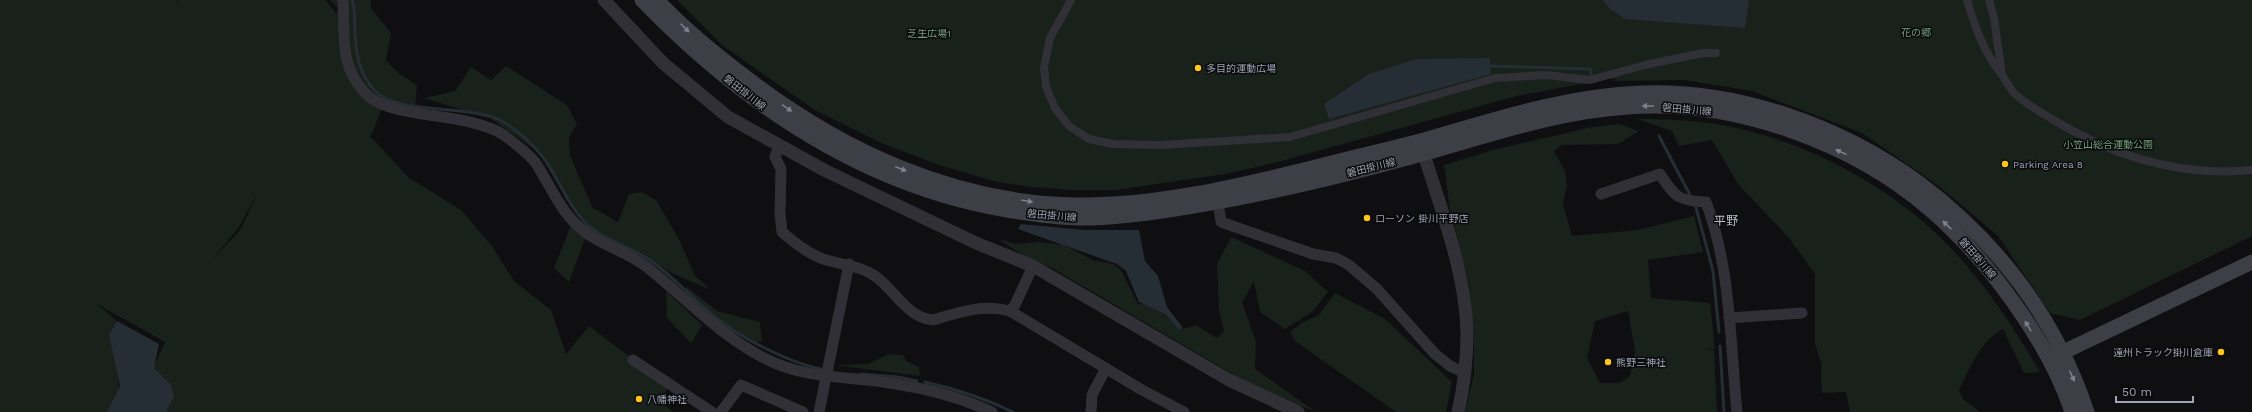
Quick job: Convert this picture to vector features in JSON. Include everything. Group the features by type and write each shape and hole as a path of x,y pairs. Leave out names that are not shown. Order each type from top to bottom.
{"main road":[{"name":"磐田掛川線","path":"642,0 676,35 730,82 769,111 835,152 890,177 931,192 966,203 1003,210 1080,218 1154,212 1218,203 1291,187 1422,147"},
{"name":"磐田掛川線","path":"657,0 697,41 805,120 870,155 900,169 967,190 1041,204 1124,204 1182,197 1422,147 1560,115 1631,106 1706,109 1782,128 1811,138 1870,166 1923,204 1969,246 1994,275 2055,356 2078,406"},
{"path":"2055,356 2252,262"}],"street":[{"path":"343,0 345,57 353,78 368,96 383,106 474,122 496,130 515,143 534,161 560,204 576,225 595,239 646,266 706,320 743,347 774,363 802,373 896,384 977,405 992,412"},
{"path":"604,0 663,63 728,117 779,146 893,204 976,243 1033,266 1230,380 1298,412"},
{"path":"1071,0 1050,38 1044,68 1046,87 1055,108 1069,126 1089,139 1113,144 1162,145 1290,137 1495,78 1545,75 1590,80 1703,53 1716,53"},
{"path":"1967,0 1983,46 1992,63 2015,93 2074,132 2111,150 2145,160 2191,169 2252,170"},
{"path":"1989,0 1994,18 2002,75"},
{"path":"779,146 775,158 781,170 780,213 782,232 798,246 822,258 849,264 876,277 903,305 927,320 933,320 972,309 995,307 1010,311 1184,412"},
{"path":"1422,147 1456,260 1467,332 1465,373 1458,412"},
{"path":"1601,194 1660,174 1670,188 1685,201 1706,202 1720,247 1729,318 1737,412"},
{"path":"1218,203 1221,222 1313,254 1336,258 1349,265 1377,289 1434,354 1450,366 1465,373"},
{"path":"819,412 849,264"},
{"path":"1010,311 1015,305 1033,266"},
{"path":"1729,318 1802,313"},
{"path":"633,360 712,412"},
{"path":"1091,412 1092,395 1106,368"},
{"path":"721,412 741,385 803,412"}],"green space":[{"path":"0,0 178,0 175,7 179,0 326,0 336,14 338,8 330,0 371,0 371,8 391,33 386,60 398,73 417,85 415,109 383,106 370,138 373,139 408,177 461,210 492,246 514,281 551,310 566,354 589,326 667,385 664,404 673,412 158,412 153,368 165,342 97,304 117,321 109,336 118,369 119,406 110,412 0,412","holes":["258,192 241,229 212,260 239,227"]},
{"name":"小笠山総合運動公園","path":"677,0 2252,0 2252,236 2080,320 2050,313 1998,236 1940,187 1862,133 1752,91 1684,80 1612,81 1617,79 1608,79 1517,96 1274,163 1225,174 1116,190 1073,190 1031,187 997,182 939,165 881,143 815,110 723,46"},
{"path":"506,66 567,105 577,124 569,138 570,156 593,208 618,222 629,194 641,192 656,200 680,241 695,276 711,290 674,274 591,227 574,208 539,152 490,118 424,98 455,91 471,67 491,80"},
{"path":"1637,119 1701,122 1751,131 1809,151 1864,179 1915,214 1952,249 1980,282 2006,318 2040,372 2024,373 2003,329 1988,340 1976,356 1959,390 1963,399 1980,412 1850,412 1846,392 1822,393 1821,363 1815,344 1815,274 1789,238 1738,184 1712,140 1679,146 1672,131"},
{"path":"1619,124 1639,131 1618,144 1562,145 1554,151 1565,171 1567,186 1563,204 1572,236 1638,230 1694,216 1703,252 1648,260 1651,298 1710,303 1715,349 1703,349 1714,350 1717,412 1465,412 1474,374 1474,338 1469,284 1450,210 1444,165 1493,150 1592,127","holes":["1628,311 1635,351 1630,376 1620,383 1600,383 1587,358 1595,321"]},
{"path":"571,225 585,239 569,282 554,268"},
{"path":"1231,237 1305,271 1328,292 1312,312 1285,329 1260,312 1254,281 1242,303 1256,341 1255,369 1316,412 1248,383 1052,268 1024,256 998,239 1016,244 1039,242 1064,245 1093,260 1113,264 1121,270 1138,304 1156,305 1179,330 1196,325 1217,338 1224,331 1219,310 1217,264"},
{"path":"687,287 717,311 760,322 762,341 756,342 725,324 685,294"},
{"path":"666,291 702,325 691,343 667,318"},
{"path":"1335,293 1385,319 1452,382 1446,412 1396,412 1295,341 1290,332 1303,322 1318,316"},
{"path":"889,354 903,355 906,361 919,367 920,376 835,365 868,364"}],"shaded area":[{"path":"1603,0 1749,0 1745,28 1625,19 1610,9"},
{"path":"1490,58 1491,74 1329,119 1324,104 1369,74 1417,59"},
{"path":"1021,224 1084,230 1139,230 1145,261 1158,276 1167,307 1183,328 1179,330 1165,314 1139,302 1126,271 1117,264 1018,229"},
{"path":"117,321 159,344 154,368 171,385 174,396 166,412 107,412 120,386 109,335"}],"waterway":[{"path":"352,0 354,7 355,41 359,62 362,72 375,91 386,98 400,103 418,107 491,116 504,122 534,146 548,165 576,211 590,227 605,237 639,253 654,263 716,318 739,334 781,356 821,369"},
{"path":"1491,66 1591,69 1591,74"},
{"path":"1659,136 1690,195"},
{"path":"1695,204 1713,271 1719,332"},
{"path":"1720,346 1724,412"},
{"path":"861,374 898,377 917,381"},
{"path":"925,382 970,394 1013,412"}],"place":[{"name":"多目的運動広場","path":"1198,68"},
{"name":"Parking Area 8","path":"2005,164"},
{"name":"ローソン 掛川平野店","path":"1367,218"},
{"name":"遠州トラック掛川倉庫","path":"2221,352"},
{"name":"熊野三神社","path":"1608,362"},
{"name":"八幡神社","path":"639,399"}],"district":[{"name":"平野","path":"1726,221"}],"park label":[{"name":"花の郷","path":"1916,32"},
{"name":"芝生広場1","path":"929,33"}]}
